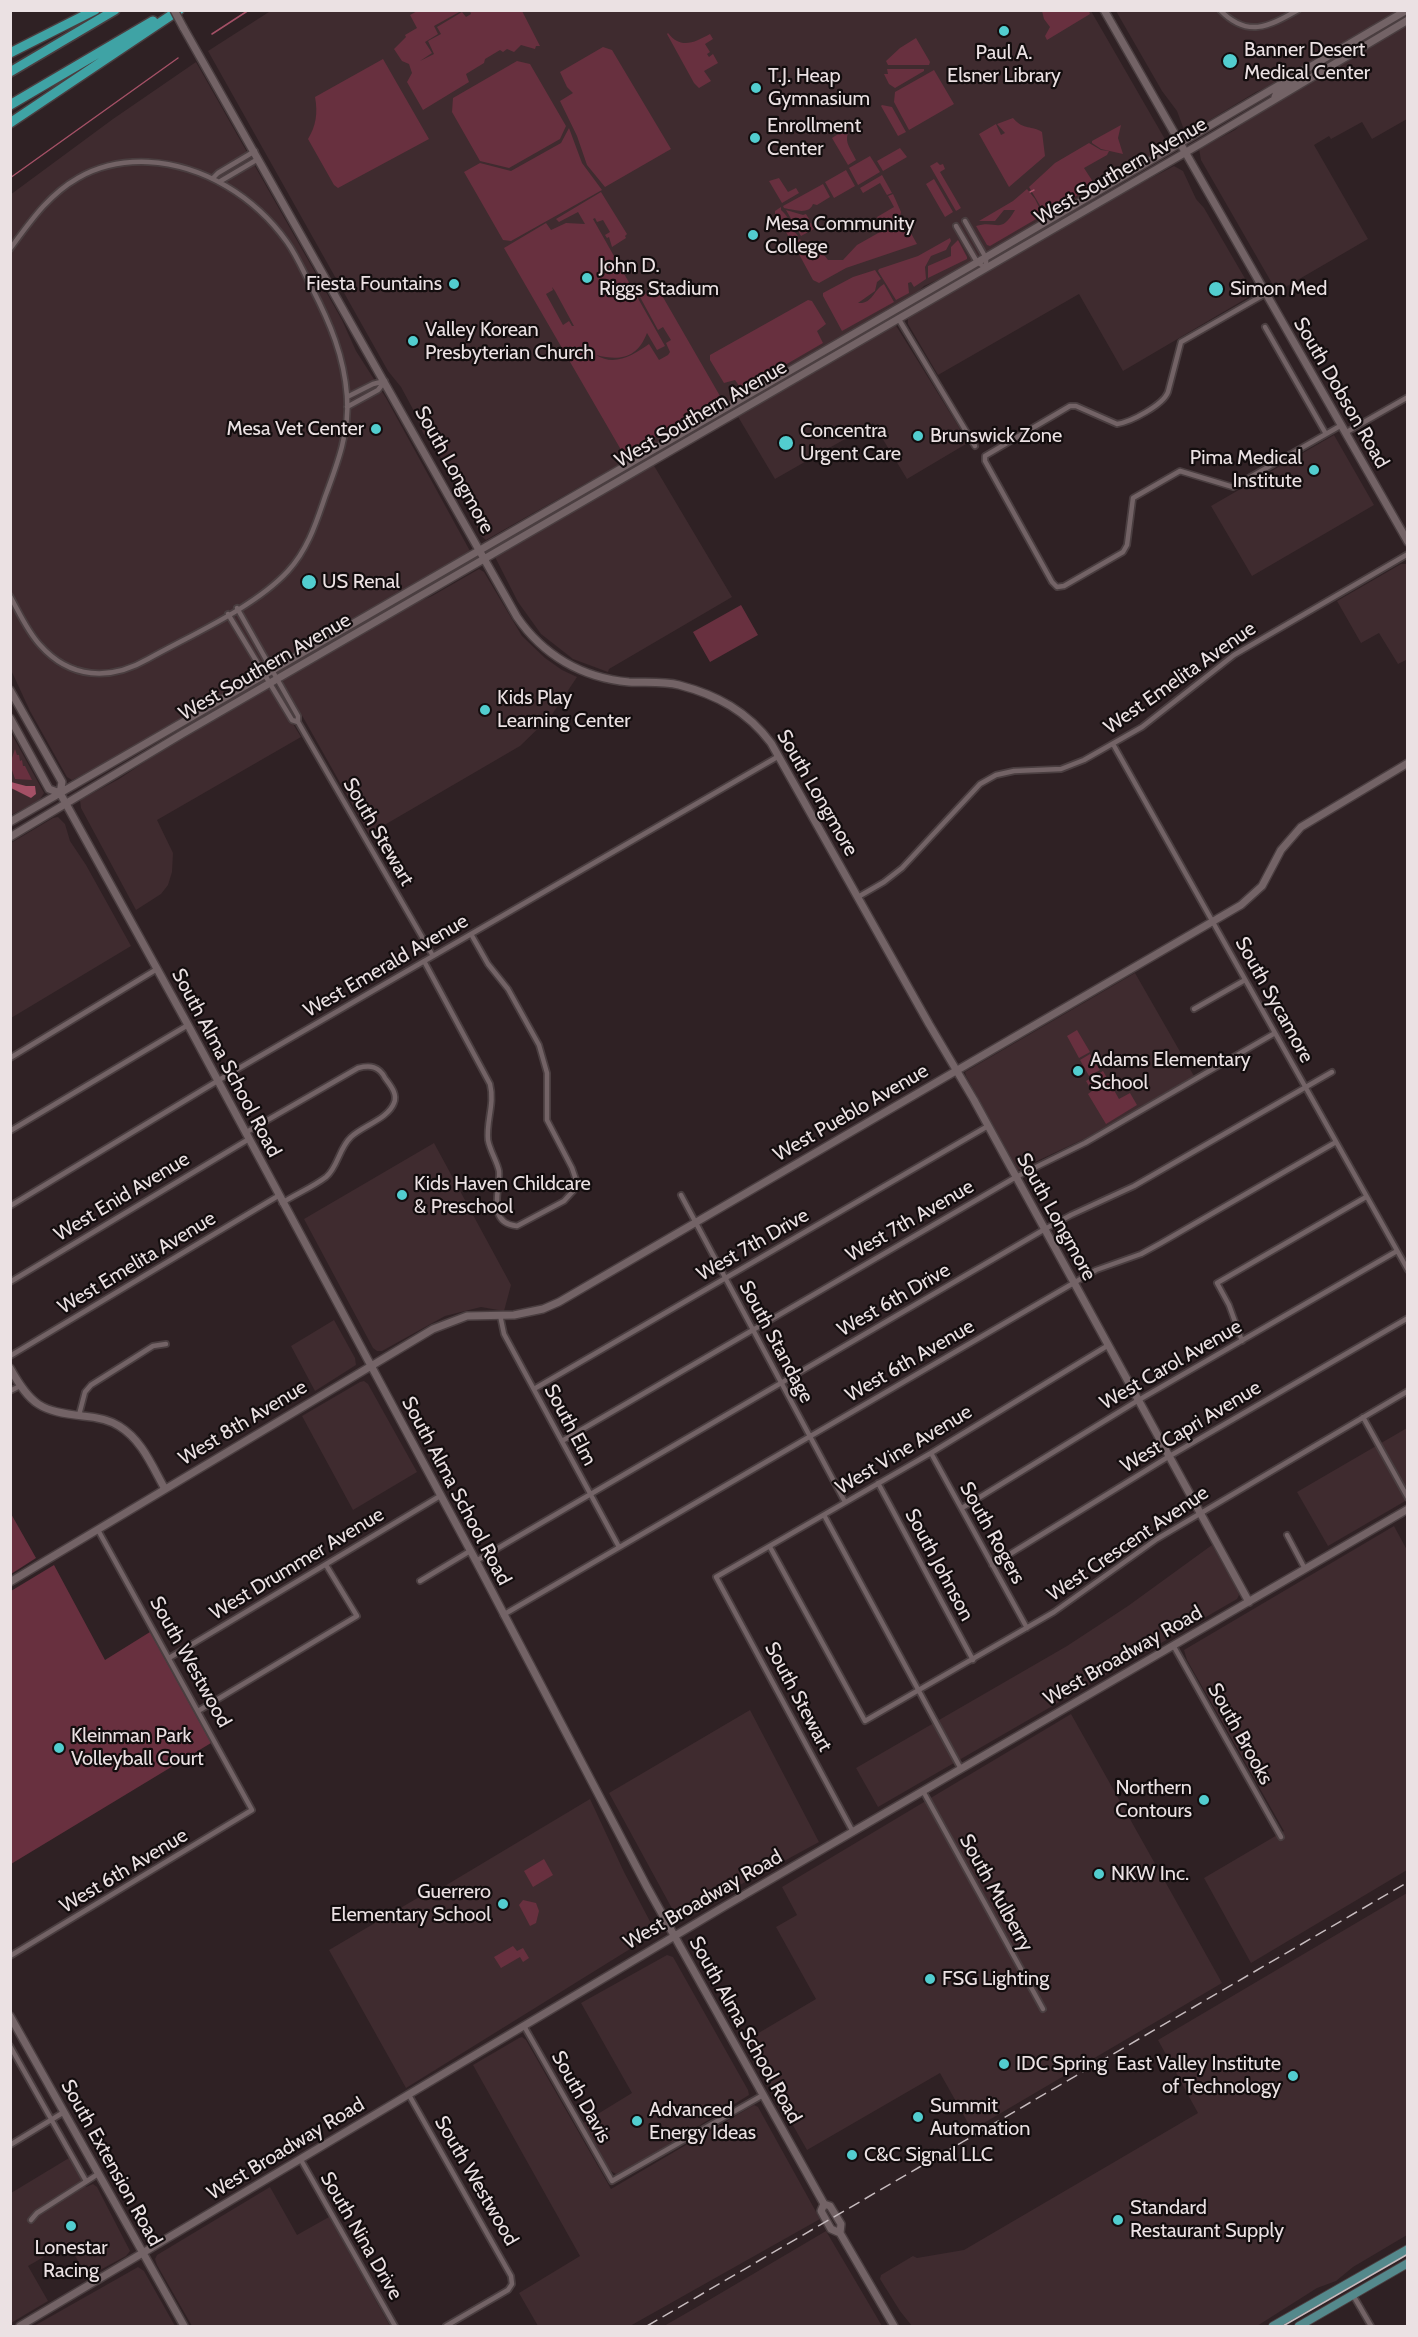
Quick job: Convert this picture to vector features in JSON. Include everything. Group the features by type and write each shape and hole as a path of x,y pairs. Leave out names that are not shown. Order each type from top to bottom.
{"highway":[{"path":"10,53 95,10"},
{"path":"10,72 115,10"},
{"path":"10,105 174,10"},
{"path":"10,123 174,10"}],"main road":[{"name":"South Longmore","path":"174,10 521,623 542,646 581,671 613,680 680,685 711,695 728,703 752,721 765,735 779,756 1075,1282 1107,1346 1248,1602"},
{"name":"South Dobson Road","path":"1104,10 1407,542"},
{"name":"West Southern Avenue","path":"10,822 986,258 1407,11"},
{"name":"West Southern Avenue","path":"10,837 485,558 1185,153 1407,20"},
{"path":"1332,54 1337,62"},
{"path":"1275,99 1277,92 1300,78 1306,69"},
{"path":"1052,230 1054,223 1073,211 1087,198"},
{"path":"566,511 570,505 608,482 612,474"},
{"name":"South Alma School Road","path":"10,690 62,782 60,793 188,1025 674,1936 824,2204 830,2205 841,2224 840,2233 894,2326"},
{"name":"South Alma School Road","path":"10,718 50,789 60,793"},
{"path":"1212,922 1253,896 1268,877 1281,850 1301,826 1407,763"},
{"name":"West Pueblo Avenue","path":"500,1315 514,1315 551,1305 1212,922"},
{"name":"West 8th Avenue","path":"10,1582 424,1333 467,1316 500,1315"},
{"path":"10,1368 20,1386 39,1406 108,1420 128,1432 139,1442 165,1489"},
{"name":"West Broadway Road","path":"20,2326 674,1936 1407,1509"},
{"name":"South Extension Road","path":"10,2016 184,2326"},
{"path":"1273,2326 1407,2249"},
{"path":"1299,2326 1407,2263"}],"street":[{"path":"1220,10 1236,23 1257,28 1274,24 1298,10"},
{"path":"213,178 218,172 257,155"},
{"path":"219,182 257,155"},
{"path":"10,249 47,201 76,179 93,171 119,164 163,163 213,178 244,196 269,219 293,251 332,326 341,359 347,397 340,454 310,539 299,557 279,579 228,614 138,665 112,673 91,675 67,667 48,653 32,634 11,596"},
{"path":"965,221 986,258 986,268"},
{"path":"956,226 977,262 986,268"},
{"path":"1265,294 1181,342 1166,398 1154,406 1124,423 1117,424 1076,406 1070,406 987,454 985,461 1052,582 1055,586 1061,587 1125,549 1133,498 1173,473 1186,472 1233,487 1340,426"},
{"path":"894,311 975,446"},
{"path":"1265,327 1326,434"},
{"path":"347,397 385,381"},
{"path":"347,407 378,390 385,381"},
{"path":"1345,433 1407,397"},
{"name":"West Emelita Avenue","path":"858,897 902,868 980,784 996,775 1014,771 1073,765 1113,744 1142,727 1234,655 1407,554"},
{"path":"10,610 16,607"},
{"name":"South Stewart","path":"237,608 273,671 273,682"},
{"name":"South Stewart","path":"228,614 264,676 273,682 298,716 298,723 433,956"},
{"name":"South Sycamore","path":"1113,744 1407,1270"},
{"name":"West Emerald Avenue","path":"10,1206 218,1081 779,756"},
{"path":"424,961 490,1084 492,1105 488,1137 499,1172 496,1203 503,1220 509,1225 517,1226 564,1201 575,1189 576,1180 547,1120 547,1073 539,1045 508,988 488,964 471,934"},
{"path":"10,1058 157,969"},
{"path":"1194,1009 1245,980"},
{"path":"10,1131 188,1025"},
{"name":"West 7th Avenue","path":"562,1441 1016,1177 1085,1143 1275,1033"},
{"name":"West Enid Avenue","path":"10,1282 358,1068 365,1066 375,1068 383,1073 390,1086"},
{"name":"West 6th Drive","path":"476,1562 1045,1229 1134,1186 1332,1072"},
{"name":"West Emelita Avenue","path":"10,1356 280,1199 328,1176 340,1151 351,1136 392,1107 395,1098 390,1086"},
{"name":"West 7th Drive","path":"534,1389 988,1126"},
{"name":"West 6th Avenue","path":"503,1614 1096,1270 1141,1254 1161,1244 1336,1142"},
{"name":"South Standage","path":"681,1195 845,1502"},
{"path":"1242,1341 1229,1305 1217,1282 1366,1197"},
{"name":"West Carol Avenue","path":"962,1508 1137,1401 1397,1251"},
{"name":"South Elm","path":"500,1315 504,1334 619,1547"},
{"name":"West Capri Avenue","path":"992,1564 1168,1457 1407,1318"},
{"path":"79,1415 85,1392 91,1385 153,1346 166,1344"},
{"name":"West Vine Avenue","path":"716,1577 931,1453 1107,1346"},
{"path":"10,1391 20,1386"},
{"name":"West Crescent Avenue","path":"770,1547 865,1721 1028,1628 1087,1590 1157,1539 1407,1391"},
{"path":"1363,1417 1407,1498"},
{"name":"South Rogers","path":"931,1453 1028,1628"},
{"name":"South Johnson","path":"878,1484 973,1660"},
{"name":"West Drummer Avenue","path":"169,1659 440,1496"},
{"path":"824,1515 962,1769"},
{"name":"South Westwood","path":"98,1530 252,1810"},
{"path":"1287,1535 1305,1569"},
{"path":"420,1581 470,1551"},
{"path":"198,1711 357,1616 326,1565"},
{"name":"South Stewart","path":"716,1577 853,1832"},
{"name":"South Brooks","path":"1173,1645 1281,1837"},
{"name":"South Mulberry","path":"923,1791 1043,2009"},
{"name":"West 6th Avenue","path":"10,1956 252,1810"},
{"name":"South Davis","path":"524,2026 612,2181 762,2095"},
{"name":"South Extension Road","path":"11,2048 86,2181"},
{"name":"South Westwood","path":"409,2095 511,2276 512,2284 508,2290 446,2326"},
{"path":"10,2145 64,2112"},
{"name":"South Nina Drive","path":"301,2160 395,2326"},
{"path":"31,2220 37,2212 99,2174"},
{"path":"1353,2295 1371,2326"}],"shaded area":[{"name":"Mesa Community College","path":"272,10 1091,11 1166,141 1166,147 1114,175 1104,184 959,270 924,286 914,296 620,467 588,482 486,540 481,536 469,508 436,449 423,433 401,387 388,371 208,51"},
{"path":"419,10 461,11 434,26 438,34 425,42 432,53 420,61 434,54 428,41 441,34 437,27 462,12 466,17 471,14 470,11 522,11 540,46 536,46 535,49 521,45 514,52 507,49 503,52 500,50 466,74 469,82 423,110 407,82 412,73 409,64 402,61 394,49 406,37 405,35 417,28 410,15"},
{"path":"1042,11 1089,11 1090,14 1047,40 1045,36 1050,27"},
{"name":"Banner Desert Medical Center","path":"1116,11 1400,11 1281,81 1256,92 1193,130 1187,131"},
{"path":"1407,24 1407,119 1372,139 1362,122 1331,139 1329,136 1314,145 1368,239 1277,292 1201,160 1199,149 1235,130 1245,121"},
{"path":"668,33 683,43 694,42 710,34 713,39 705,44 710,52 707,54 709,57 713,54 718,63 704,71 711,81 699,88 694,83"},
{"path":"916,38 930,62 929,65 888,65 886,61"},
{"path":"603,47 612,50 671,149 605,187 587,165 577,136 560,101 573,93 567,87 560,72"},
{"path":"383,59 429,139 338,188 334,185 308,139 316,119 315,97"},
{"path":"517,61 530,64 566,126 560,139 509,168 480,161 452,112 453,98"},
{"path":"196,62 470,551 361,618 328,633 278,661 256,678 130,751 72,780 67,777 30,711 11,670 10,195 113,119"},
{"path":"887,69 924,69 924,71 895,88 889,84 884,74 888,74"},
{"path":"934,70 954,104 909,130 894,102 895,92"},
{"path":"882,105 892,107 906,132 898,136"},
{"path":"1013,118 1021,125 1042,132 1045,156 1009,187 979,134 996,124 1001,135 1005,133 997,124"},
{"path":"852,125 847,139 856,160 848,165 832,138"},
{"path":"1121,125 1118,138 1123,154 1101,149 1092,143 1092,141"},
{"path":"569,128 582,163 602,190 511,241 503,240 464,172 480,163 511,171 561,143"},
{"path":"1089,143 1101,150 1109,151 1107,155 1084,168 1095,185 1045,214 1029,187 1055,163"},
{"path":"900,148 907,157 883,171 877,161"},
{"path":"870,156 880,172 858,185 849,168"},
{"path":"937,162 940,165 943,164 945,169 940,172 961,208 956,211 930,166"},
{"path":"1174,166 1183,171 1196,199 1204,208 1254,294 1123,371 1079,294 938,375 908,324 908,316 1109,200"},
{"path":"846,170 855,186 834,198 825,182"},
{"path":"882,175 892,193 887,195 880,183 863,193 860,188"},
{"path":"779,178 788,192 796,188 799,193 782,203 769,181"},
{"path":"934,179 953,212 945,217 926,184"},
{"path":"823,184 830,197 817,205 813,204 805,211 784,208 783,206"},
{"path":"1027,189 1043,215 990,246 987,245 976,226 1002,225 1015,210 1004,210 995,221 979,221 1013,201"},
{"path":"601,192 627,234 626,238 612,247 609,237 605,235 610,232 603,220 597,222 595,218 593,219 665,346 657,350 647,333 643,342 633,353 620,358 596,355 617,360 630,355 649,344 659,360 668,355 670,352 666,343 671,340 663,327 658,330 640,297 654,289 660,292 720,396 719,400 624,455 504,248 546,223 551,230 566,223 585,224 578,212 559,222 556,219","holes":["552,287 574,326 569,321 563,325 546,294 553,290"]},
{"path":"893,194 901,212 900,217 882,227 877,217 894,207 888,196"},
{"path":"781,207 798,236 792,242 775,214 775,211"},
{"path":"786,210 806,214 809,219 807,222 811,223 814,229 801,236"},
{"path":"903,219 917,244 846,268 819,283 813,280 793,243 800,239 802,243 800,247 805,248 808,254 816,250 821,251 828,260 843,260 857,245"},
{"path":"950,238 951,241 946,250 931,256 925,267 926,279 914,287 911,282 908,283 909,293 896,300 878,271 879,269 918,256"},
{"path":"958,240 967,259 928,278 928,266 951,256 951,247"},
{"path":"875,270 881,279 877,282 875,291 858,303 870,299 884,284 894,302 842,331 823,293 853,277"},
{"path":"808,300 812,301 826,324 817,331 823,343 742,390 735,380 724,383 710,360 710,355"},
{"path":"895,324 965,437 966,444 907,479 873,423 775,479 737,415"},
{"name":"Pima Medical Institute","path":"1334,435 1374,505 1252,576 1211,506"},
{"path":"653,464 732,597 609,669 608,672 573,659 541,634 518,602 495,557"},
{"path":"1401,564 1407,564 1408,659 1398,664 1379,633 1361,643 1337,601"},
{"path":"479,569 484,572 522,636 545,658 577,677 551,716 520,746 369,834 282,680 406,607 432,596"},
{"path":"741,605 758,635 710,662 693,632"},
{"path":"269,688 301,737 157,820 173,853 172,872 168,885 161,894 136,910 81,808 80,800 119,779 176,741"},
{"path":"10,731 44,793 39,801 11,815"},
{"path":"15,749 32,780 15,779 10,764"},
{"path":"11,782 35,786 36,794 31,798 11,788"},
{"path":"58,817 65,824 70,841 131,946 11,1018 11,843"},
{"name":"Adams Elementary School","path":"1135,973 1194,1076 1084,1139 1018,1170 965,1072"},
{"path":"1077,1030 1090,1052 1079,1058 1067,1036"},
{"path":"1090,1054 1100,1070 1089,1076 1080,1060"},
{"path":"1103,1071 1119,1099 1130,1093 1137,1105 1106,1124 1088,1094 1092,1091 1086,1081"},
{"path":"434,1143 511,1285 504,1311 481,1307 445,1316 382,1351 377,1351 373,1348 304,1219"},
{"path":"334,1320 355,1358 356,1365 315,1391 291,1346"},
{"path":"364,1381 368,1384 417,1472 353,1510 302,1416"},
{"path":"1407,1428 1407,1500 1328,1546 1297,1492"},
{"path":"10,1512 36,1558 11,1574 10,1574"},
{"path":"1394,1526 1407,1550 1407,1870 1251,1963 1204,1878 1284,1831 1187,1660 1184,1650"},
{"path":"1212,1545 1238,1590 1237,1599 878,1807 856,1768 1067,1646 1128,1606"},
{"path":"54,1565 105,1660 150,1632 211,1743 11,1864 11,1591"},
{"path":"750,1710 819,1842 681,1917 675,1914 609,1793"},
{"path":"1071,1714 1222,1983 972,2130 940,2073 807,2150 745,2041 816,1999 776,1927 797,1915 782,1887"},
{"path":"590,1799 654,1929 651,1936 406,2088 329,1950 426,1893 428,1896"},
{"path":"544,1859 553,1875 533,1887 524,1871"},
{"path":"1407,1893 1407,2235 1353,2267 1336,2281 1317,2288 1257,2326 912,2326 880,2279 881,2275 913,2256 917,2258 964,2250 1198,2113 1158,2040"},
{"path":"523,1900 536,1903 539,1911 536,1923 530,1926 519,1905"},
{"path":"513,1946 517,1951 523,1948 529,1958 523,1962 520,1957 501,1968 494,1957"},
{"path":"667,1955 673,1957 749,2095 622,2173 616,2174 609,2170 583,2123 632,2093 581,2003"},
{"path":"519,2038 526,2040 611,2189 754,2105 758,2107 820,2219 630,2326 538,2326 519,2293 580,2256 473,2065"},
{"path":"69,2158 86,2187 93,2184 97,2187 130,2251 126,2256 87,2277 68,2243 28,2266 48,2301 11,2323 11,2193"},
{"path":"270,2187 297,2235 329,2217 390,2326 192,2326 157,2265 155,2259 157,2255"},
{"path":"826,2231 882,2326 664,2326 704,2303"},
{"path":"138,2267 144,2271 175,2326 34,2326"}],"waterway":[{"path":"212,34 249,10"},
{"path":"10,178 178,58"},
{"path":"1030,192 1034,190"}],"tram line":[{"path":"1283,2326 1408,2254"}],"railway":[{"path":"647,2326 1408,1882"}],"place":[{"name":"Paul A. Elsner Library","path":"1004,31"},
{"name":"Banner Desert Medical Center","path":"1230,61"},
{"name":"T.J. Heap Gymnasium","path":"756,88"},
{"name":"Enrollment Center","path":"755,138"},
{"name":"Mesa Community College","path":"753,235"},
{"name":"John D. Riggs Stadium","path":"587,278"},
{"name":"Fiesta Fountains","path":"454,284"},
{"name":"Simon Med","path":"1216,289"},
{"name":"Valley Korean Presbyterian Church","path":"413,341"},
{"name":"Mesa Vet Center","path":"376,429"},
{"name":"Brunswick Zone","path":"918,436"},
{"name":"Concentra Urgent Care","path":"786,443"},
{"name":"Pima Medical Institute","path":"1314,470"},
{"name":"US Renal","path":"309,582"},
{"name":"Kids Play Learning Center","path":"485,710"},
{"name":"Adams Elementary School","path":"1078,1071"},
{"name":"Kids Haven Childcare & Preschool","path":"402,1195"},
{"name":"Kleinman Park Volleyball Court","path":"59,1748"},
{"name":"Northern Contours","path":"1204,1800"},
{"name":"NKW Inc.","path":"1099,1874"},
{"name":"Guerrero Elementary School","path":"503,1904"},
{"name":"FSG Lighting","path":"930,1979"},
{"name":"IDC Spring","path":"1004,2064"},
{"name":"East Valley Institute of Technology","path":"1293,2076"},
{"name":"Summit Automation","path":"918,2117"},
{"name":"Advanced Energy Ideas","path":"637,2121"},
{"name":"C&C Signal LLC","path":"852,2155"},
{"name":"Standard Restaurant Supply","path":"1118,2220"},
{"name":"Lonestar Racing","path":"71,2226"}]}
